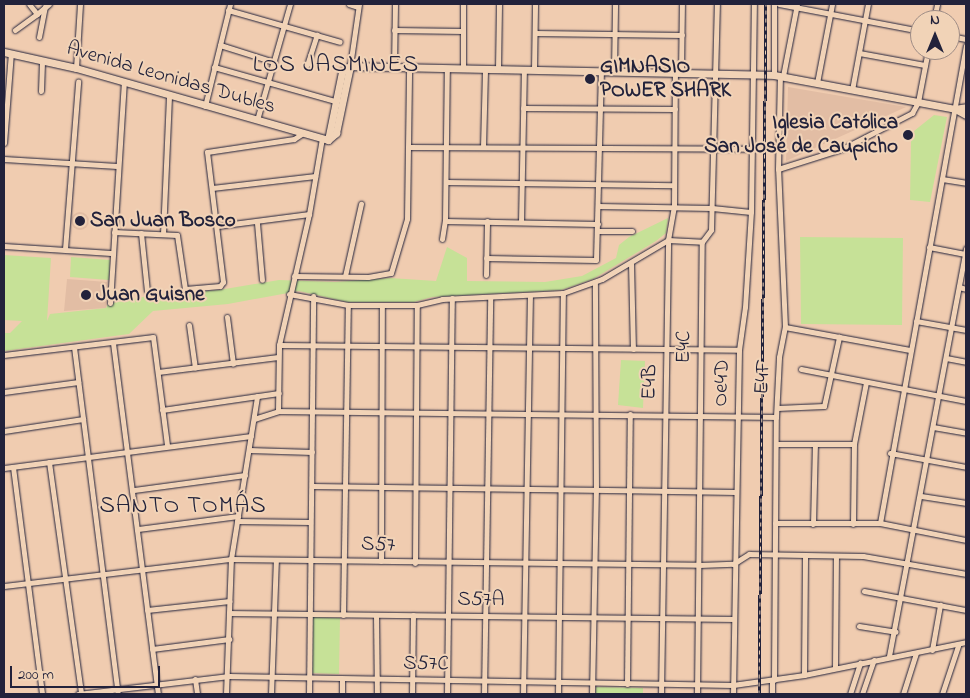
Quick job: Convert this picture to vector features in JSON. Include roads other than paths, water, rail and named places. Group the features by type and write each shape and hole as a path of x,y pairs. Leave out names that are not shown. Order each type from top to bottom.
{"main road":[{"name":"Avenida Leonidas Dubles","path":"7,53 76,68 325,139"},
{"path":"325,139 336,133 350,66"},
{"path":"325,139 342,72 350,66 678,72 779,76 955,109 966,114"},
{"path":"955,109 966,107"}],"street":[{"path":"29,4 37,14"},
{"path":"76,68 80,4"},
{"path":"205,106 230,4"},
{"path":"257,120 290,4"},
{"path":"349,4 359,5 350,66"},
{"path":"394,68 395,4"},
{"path":"463,69 464,4"},
{"path":"498,69 499,4"},
{"path":"534,70 535,4"},
{"path":"614,71 615,4"},
{"name":"E4B","path":"661,694 668,240 674,207 675,109 682,35 682,4"},
{"name":"E4C","path":"697,694 702,242 711,230 717,4"},
{"name":"Oe4D","path":"733,694 733,564 739,350 751,212 754,4"},
{"path":"774,4 779,76"},
{"path":"779,4 910,29"},
{"path":"817,83 832,4"},
{"path":"852,90 868,4"},
{"path":"15,30 47,5"},
{"path":"39,37 47,5"},
{"name":"E4F","path":"772,694 776,554 776,417 779,357 785,327 778,169 779,76 796,6"},
{"path":"228,10 340,42"},
{"path":"394,30 463,31"},
{"path":"535,33 682,35"},
{"path":"308,65 317,35"},
{"path":"220,46 274,62"},
{"path":"880,523 890,453 930,247 966,46"},
{"path":"4,143 7,53"},
{"path":"859,53 926,65"},
{"path":"41,91 42,60"},
{"path":"778,169 842,149 912,113 918,102 927,60"},
{"path":"214,67 335,101"},
{"path":"294,276 389,275 406,219 409,68"},
{"path":"442,239 445,221 447,68"},
{"path":"483,147 485,69"},
{"path":"521,222 524,70"},
{"path":"486,258 596,259 601,71"},
{"path":"65,249 70,164 78,82"},
{"path":"110,303 111,253 124,83"},
{"path":"163,234 169,96"},
{"path":"523,108 675,109"},
{"path":"114,232 177,235 186,289 222,285 217,226 207,152 294,139 303,133"},
{"path":"278,411 279,345 309,214 315,176 325,139"},
{"path":"408,147 753,149"},
{"path":"4,159 117,166"},
{"path":"212,188 315,176"},
{"path":"942,178 966,183"},
{"path":"446,182 674,185"},
{"path":"345,276 361,204"},
{"path":"598,206 712,208 751,212"},
{"path":"217,226 257,223 309,214"},
{"path":"445,221 598,224"},
{"path":"486,275 487,221"},
{"path":"257,223 262,280"},
{"path":"598,231 632,231"},
{"path":"141,233 147,291"},
{"path":"290,294 313,296 348,305 417,306 452,298 490,298 563,293 594,282 631,264 668,240 702,242"},
{"path":"4,246 111,253"},
{"path":"889,656 896,632 909,564 926,460 966,252 930,247"},
{"path":"631,264 633,349"},
{"path":"592,694 597,349 594,282"},
{"path":"959,287 966,289"},
{"path":"558,694 558,617 562,563 563,490 563,293"},
{"path":"523,694 530,295"},
{"path":"309,694 313,296"},
{"path":"447,694 446,616 452,413 452,298"},
{"path":"484,694 487,616 490,298"},
{"path":"343,614 348,411 348,305"},
{"path":"380,561 382,305"},
{"path":"415,563 418,412 417,306"},
{"path":"227,316 233,364"},
{"path":"916,321 966,330"},
{"path":"189,325 195,368"},
{"path":"785,327 910,350"},
{"path":"4,355 153,337 167,445"},
{"path":"777,408 817,409 827,402 839,337"},
{"path":"113,343 134,490 141,568 158,694"},
{"path":"279,345 739,350"},
{"path":"74,347 117,692"},
{"path":"158,372 278,357"},
{"path":"946,358 966,362"},
{"path":"801,369 966,401"},
{"path":"4,392 78,382"},
{"path":"853,524 854,444 866,382"},
{"path":"162,410 278,394"},
{"path":"226,694 229,676 231,559 257,396"},
{"path":"254,419 278,411 776,417"},
{"path":"627,684 626,618 630,491 630,414"},
{"path":"4,431 83,419"},
{"path":"933,427 966,433"},
{"path":"4,468 167,445 251,436"},
{"path":"777,444 854,444"},
{"path":"813,524 815,444"},
{"path":"249,450 312,452"},
{"path":"890,453 966,467"},
{"path":"49,462 80,694"},
{"path":"13,467 26,583 42,694"},
{"path":"134,490 245,475"},
{"path":"312,486 736,492"},
{"path":"921,496 966,503"},
{"path":"138,529 237,519 310,522"},
{"path":"776,523 880,523 966,540"},
{"path":"733,564 749,554 836,556 909,564 966,574"},
{"path":"804,556 804,675"},
{"path":"835,668 836,556"},
{"name":"S57","path":"4,586 141,568 231,559 415,563 733,564"},
{"path":"272,694 274,678 276,560"},
{"path":"864,591 966,610"},
{"path":"147,610 230,600"},
{"path":"932,650 940,605"},
{"name":"S57A","path":"229,613 733,619"},
{"path":"376,615 377,694"},
{"path":"412,694 413,615"},
{"path":"859,626 896,632"},
{"path":"152,649 229,639"},
{"name":"S57C","path":"80,694 117,692 229,676 733,685 773,681 860,664 889,656 916,654 958,646 966,642"},
{"path":"942,694 958,646"},
{"path":"903,694 916,654"},
{"path":"862,694 874,660"},
{"path":"850,694 860,664"},
{"path":"342,679 342,694"},
{"path":"195,680 197,694"}],"railway":[{"path":"759,694 766,4"}],"place":[{"name":"GIMNASIO POWER SHARK","path":"590,79"},
{"name":"Iglesia Católica San José de Caupicho","path":"908,135"},
{"name":"San Juan Bosco","path":"80,221"},
{"name":"Juan Guisne","path":"86,295"}],"district":[{"name":"LOS JASMINES","path":"336,66"},
{"name":"SANTO TOMÁS","path":"183,507"}]}
